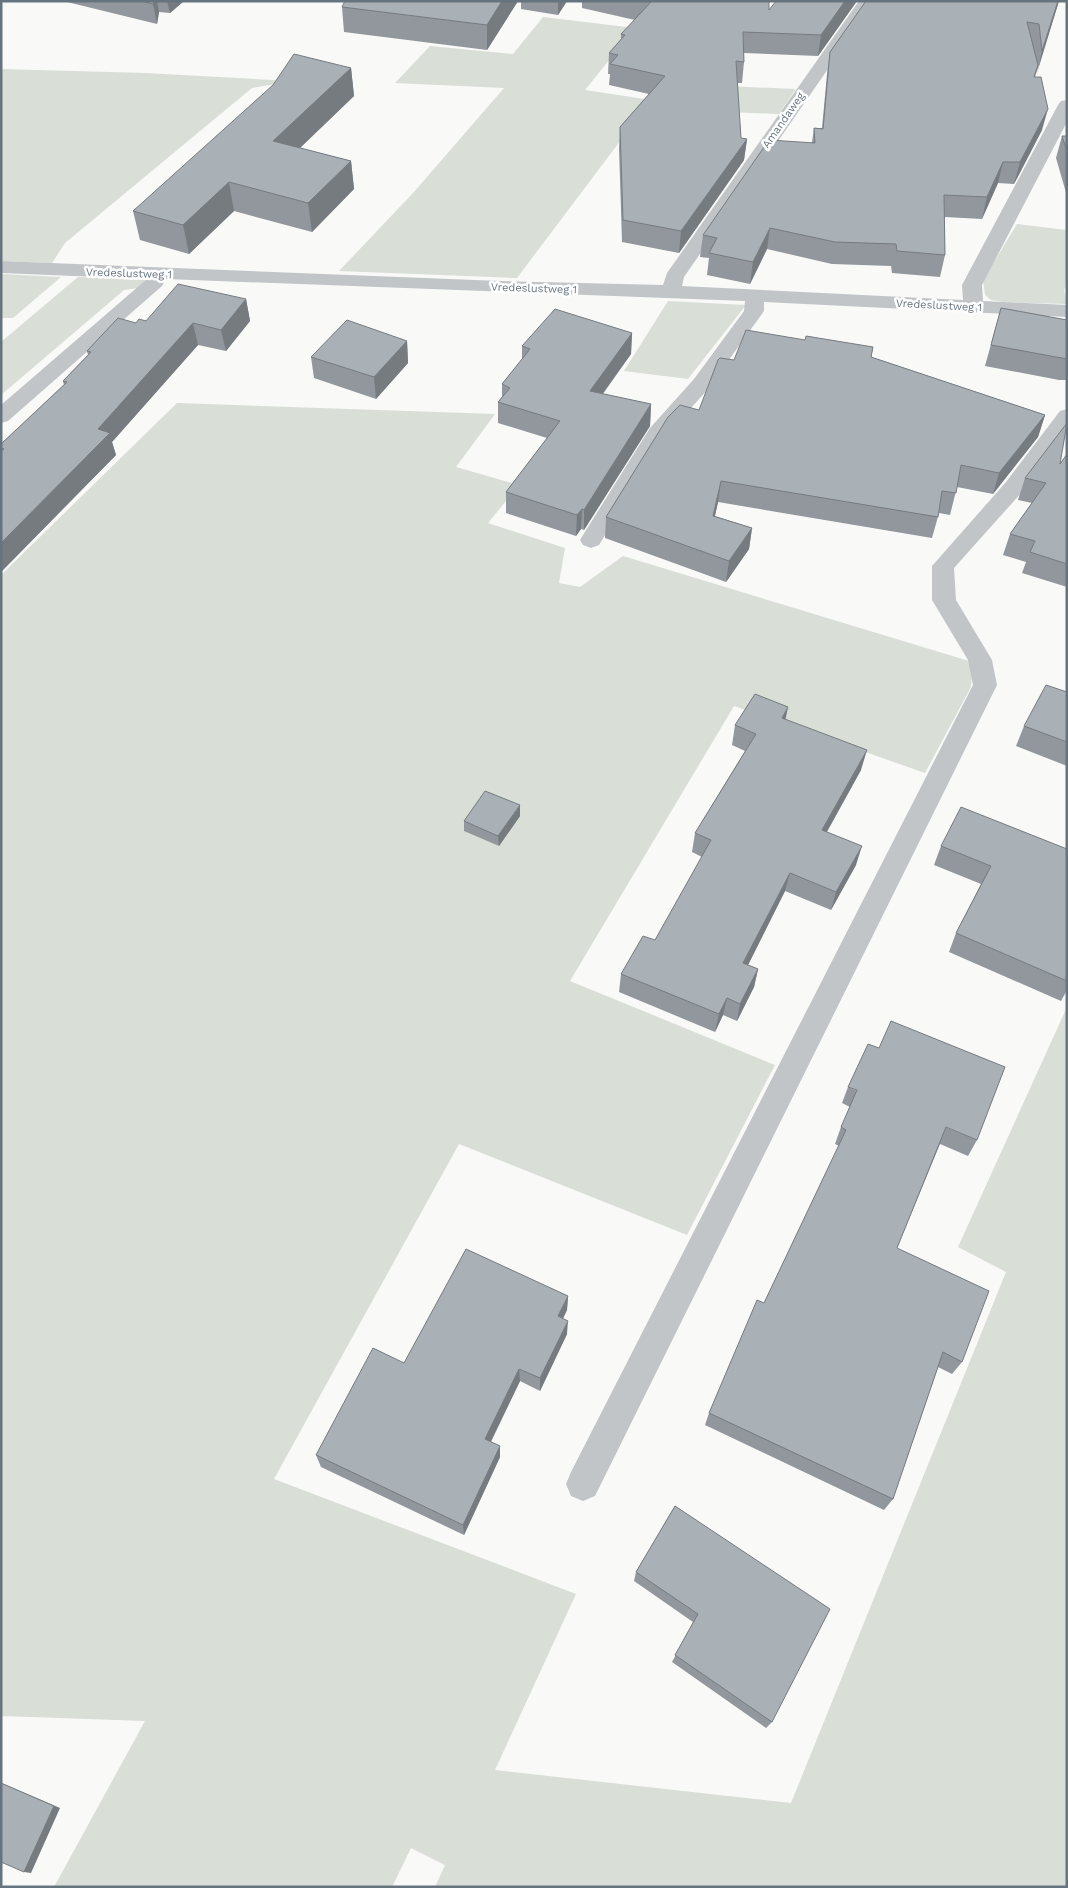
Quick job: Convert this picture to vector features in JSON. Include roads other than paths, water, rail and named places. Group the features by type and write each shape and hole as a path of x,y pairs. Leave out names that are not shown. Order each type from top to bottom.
{"street":[{"name":"Amandaweg","path":"671,291 674,277 867,1"},
{"path":"973,306 972,285 1067,105"},
{"name":"Vredeslustweg 1","path":"1,267 671,291 755,297 1067,311"},
{"path":"1,416 155,282 159,274"},
{"path":"591,540 657,433 701,384 754,311 755,297"},
{"path":"583,1484 985,685 980,660 944,600 943,566 1014,486 1067,416"}]}
